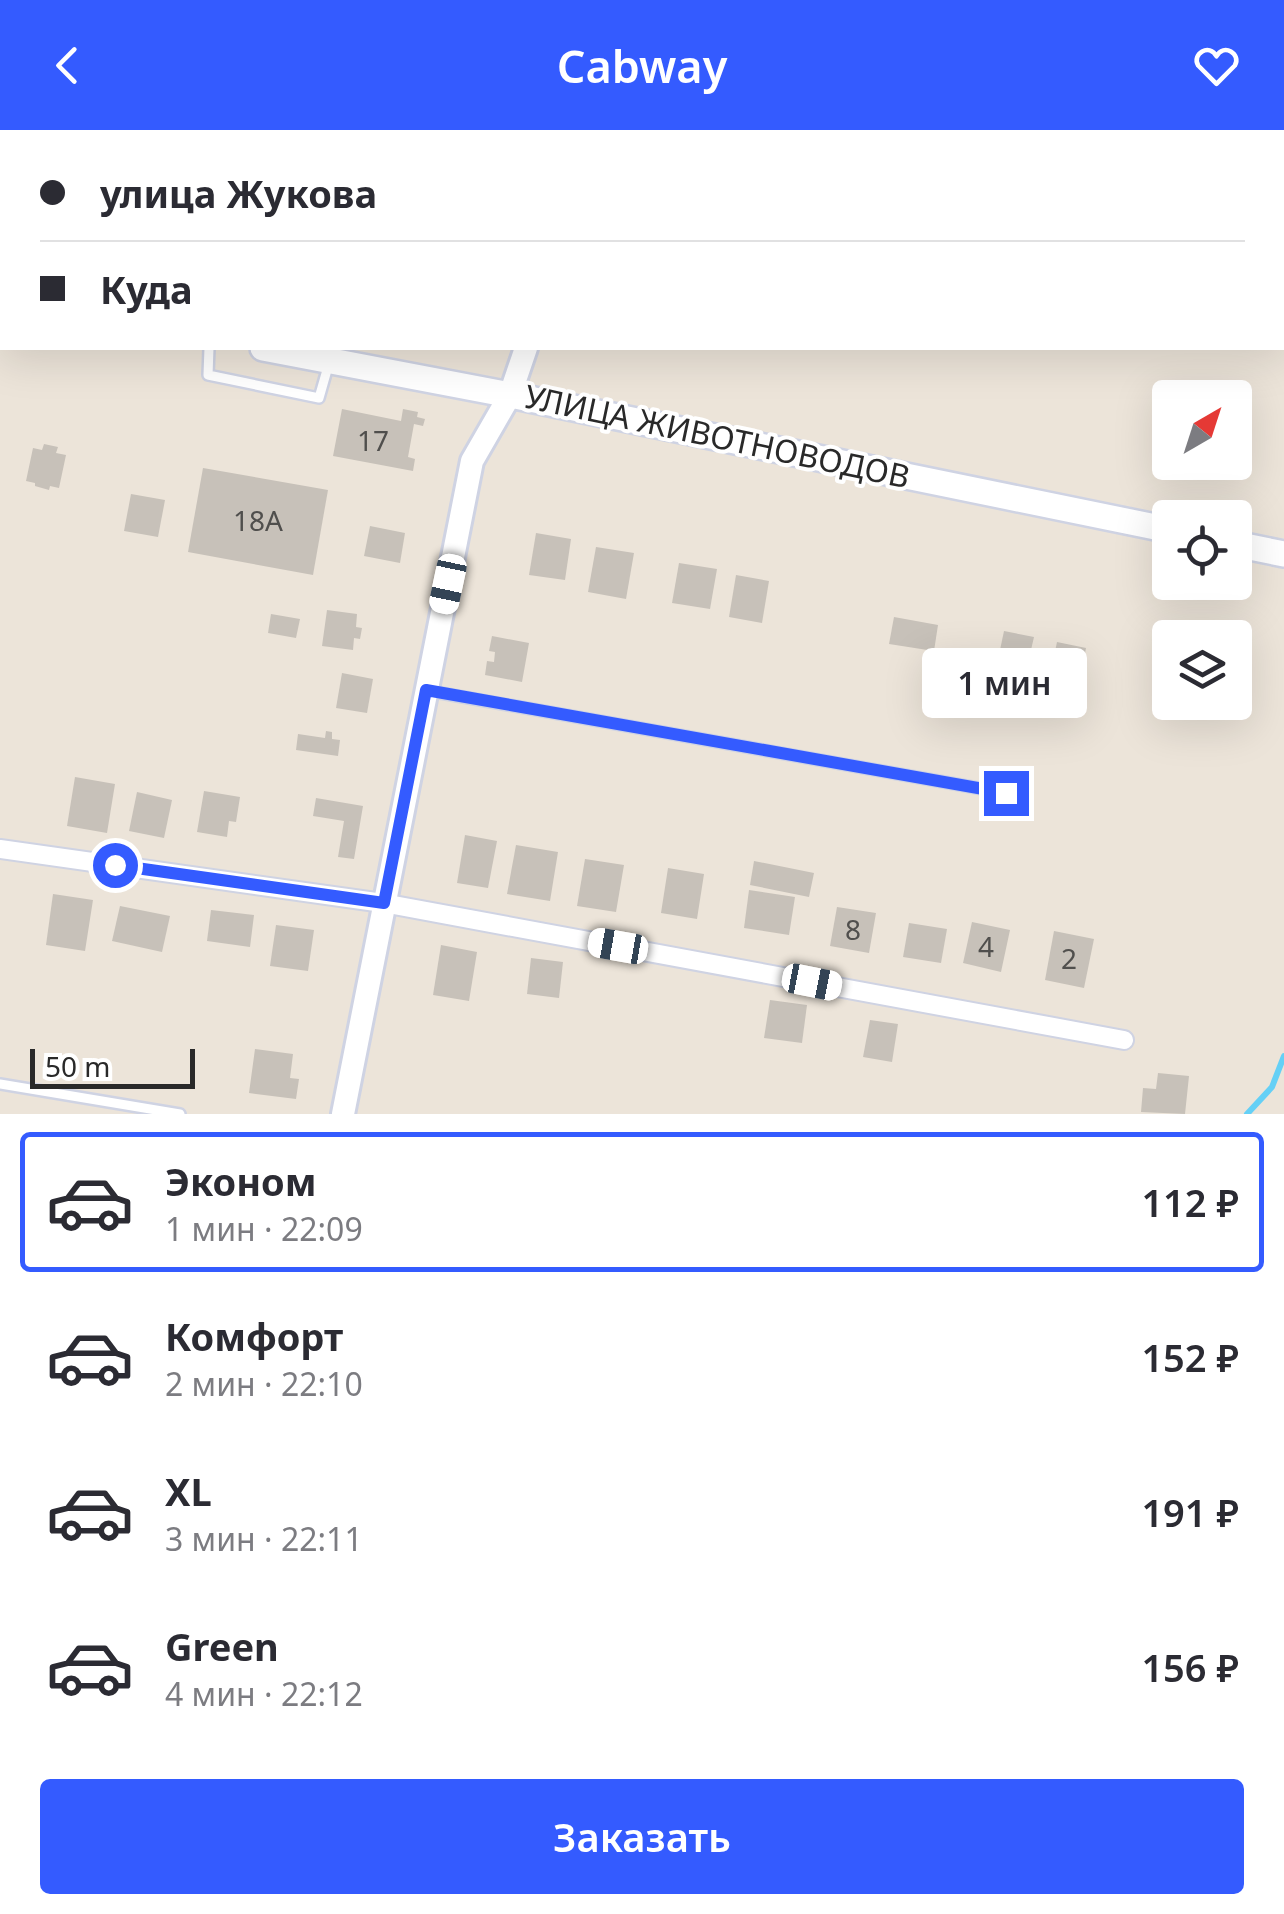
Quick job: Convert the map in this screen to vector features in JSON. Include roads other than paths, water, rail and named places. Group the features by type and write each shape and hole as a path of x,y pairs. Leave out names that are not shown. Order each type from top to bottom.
{"main road":[{"name":"УЛИЦА ЖИВОТНОВОДОВ","path":"274,350 1152,526"},
{"path":"1252,547 1284,554"}],"street":[{"path":"343,1114 472,462 510,395 525,350"},
{"path":"0,848 384,903 1124,1040"}],"lane":[{"path":"208,350 208,375 319,398 330,360"},
{"path":"426,690 1006,793"},
{"path":"0,1084 180,1114"}],"waterway":[{"path":"1247,1114 1272,1087 1284,1056"}]}
